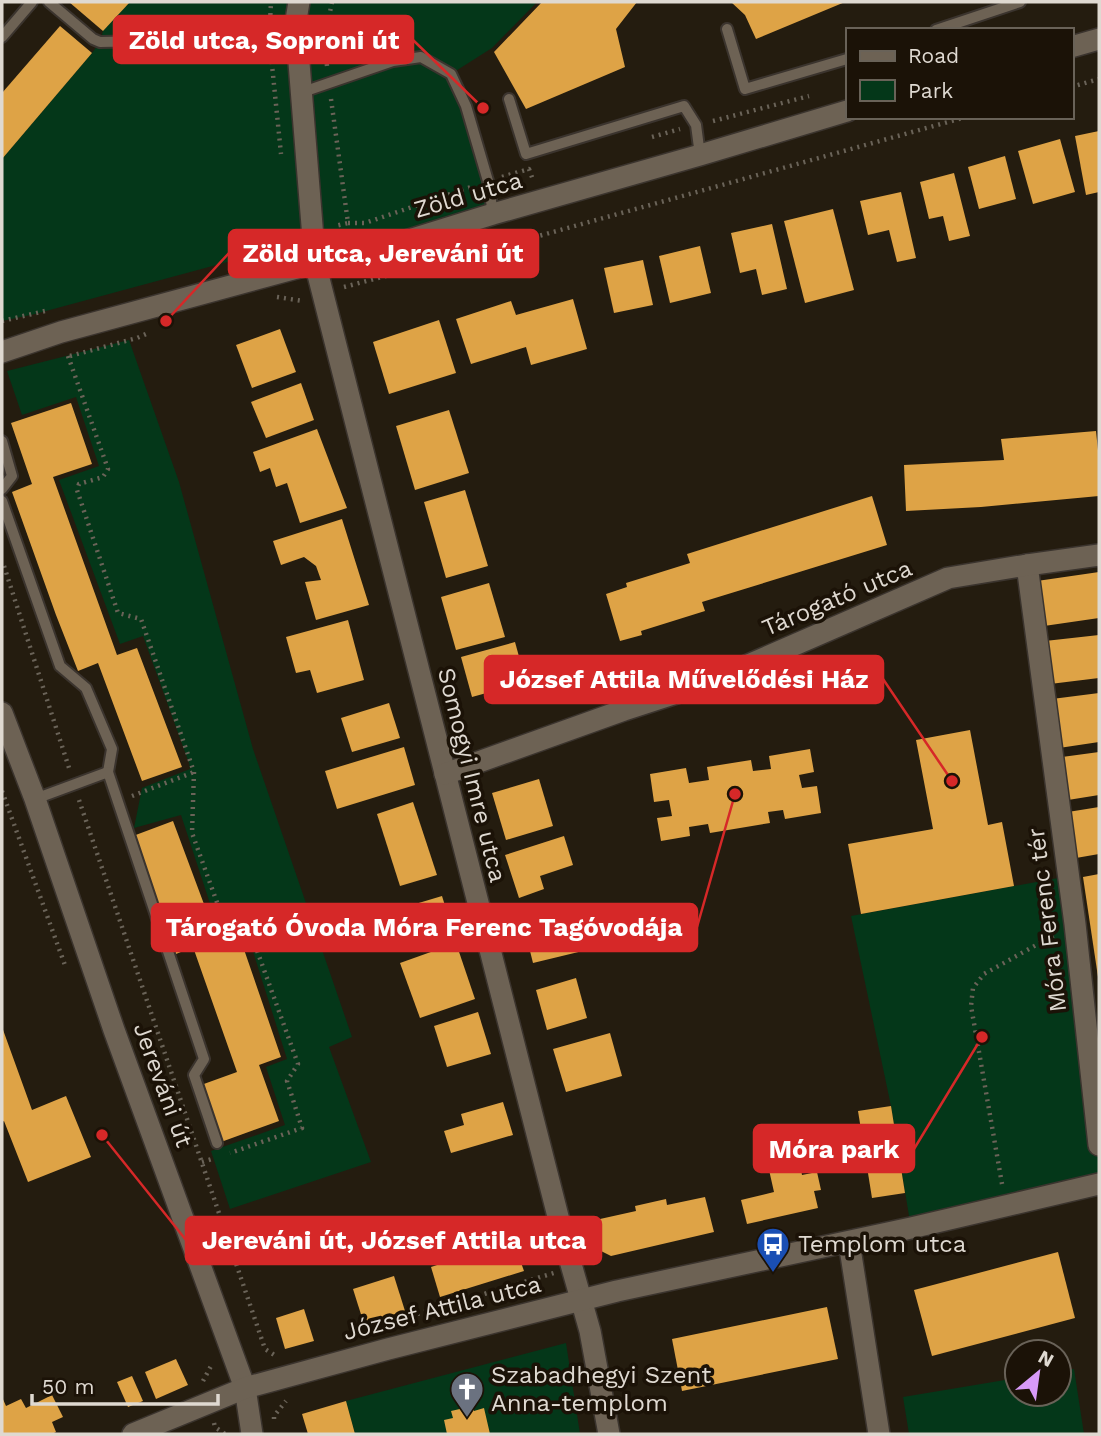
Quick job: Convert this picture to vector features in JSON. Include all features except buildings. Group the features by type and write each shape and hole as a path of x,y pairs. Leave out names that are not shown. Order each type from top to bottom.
{"street":[{"name":"Somogyi Imre utca","path":"299,2 296,20 300,93 315,263 444,774 582,1300"},
{"path":"1073,46 1099,39"},
{"name":"Zöld utca","path":"2,352 61,332 315,263 380,249 846,111"},
{"name":"Zöld utca","path":"2,342 61,332"},
{"name":"Tárogató utca","path":"444,774 707,682 948,578 1099,555"},
{"name":"Móra Ferenc tér","path":"1027,565 1076,924 1099,1144"},
{"name":"Jereváni út","path":"2,713 245,1388 252,1434"},
{"name":"József Attila utca","path":"133,1434 245,1388 283,1377 582,1300 1099,1184"},
{"path":"849,1242 879,1434"},
{"path":"582,1300 609,1434"}],"lane":[{"path":"2,37 32,2"},
{"path":"49,2 100,42 297,38"},
{"path":"942,28 1020,2"},
{"path":"727,29 745,89 846,59"},
{"path":"300,93 393,61 421,57 451,74 466,106 488,181 494,214"},
{"path":"509,99 526,154 684,106 696,125 700,155"},
{"path":"2,441 12,476 2,489"},
{"name":"Jereváni út","path":"2,501 60,666 86,688 112,749 108,772 204,1059 194,1075 217,1143"},
{"path":"35,799 108,772"}],"path":[{"path":"271,2 270,39 281,157"},
{"path":"328,83 324,43 332,2"},
{"path":"1073,86 1099,79"},
{"path":"344,287 546,234 959,119"},
{"path":"68,356 108,469 103,477 79,484 76,490 118,613 141,620 194,772 192,833 219,908 246,920 298,1064 287,1081 302,1128 202,1162"},
{"path":"2,560 74,785 265,1349 276,1356 283,1377 288,1398 274,1416 275,1425"},
{"path":"117,802 194,772"},
{"path":"1006,1207 971,1006 973,988 984,974 1076,924"},
{"path":"380,1325 561,1271 582,1300"}],"green space":[{"path":"130,2 537,2 492,48 451,74 493,214 380,249 290,245 2,321 2,159 92,53 100,42 103,31"},
{"path":"129,340 179,482 253,749 352,1037 329,1047 371,1162 230,1209 211,1151 285,1125 266,1067 287,1059 244,923 219,931 181,815 134,828 142,788 190,769 189,763 143,636 120,644 59,480 99,466 76,397 22,415 7,371"},
{"path":"1069,876 1099,1145 1099,1184 911,1228 891,1106 851,916"},
{"path":"566,1343 580,1434 355,1434 346,1401"},
{"path":"1073,1369 1084,1434 909,1434 903,1397 1003,1380 1003,1408 1073,1408"}],"place":[{"name":"Zöld utca, Soproni út","path":"483,108"},
{"name":"Zöld utca, Jereváni út","path":"166,321"},
{"name":"József Attila Művelődési Ház","path":"952,781"},
{"name":"Tárogató Óvoda Móra Ferenc Tagóvodája","path":"735,794"},
{"name":"Móra park","path":"982,1037"},
{"name":"Jereváni út, József Attila utca","path":"102,1135"},
{"name":"Templom utca","path":"773,1274"},
{"name":"Szabadhegyi Szent Anna-templom","path":"467,1419"}]}
